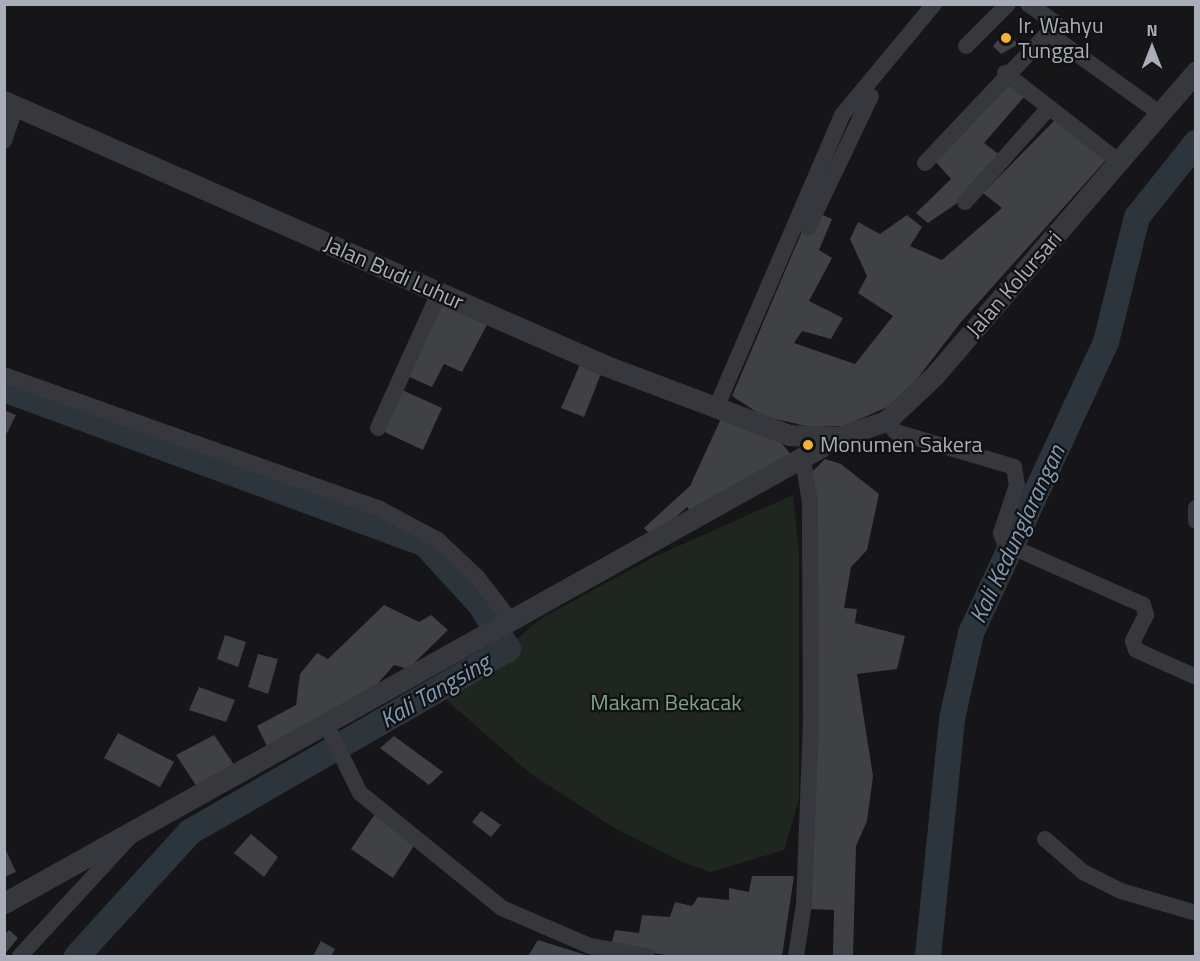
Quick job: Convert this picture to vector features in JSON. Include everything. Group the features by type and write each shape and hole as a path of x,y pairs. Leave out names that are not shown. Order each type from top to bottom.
{"street":[{"path":"716,408 833,153 859,90 934,4"},
{"path":"966,46 1008,4"},
{"path":"925,163 1005,73 1048,33 1055,22 1028,4"},
{"path":"1048,33 1158,112"},
{"name":"Jalan Kolursari","path":"4,903 330,731 504,626 803,460 839,437 886,421 949,359 1158,112 1196,71"},
{"path":"1005,73 1047,110 1118,161"},
{"path":"808,228 833,153 871,96"},
{"path":"4,141 10,104"},
{"name":"Jalan Budi Luhur","path":"10,104 439,293 716,408 789,435 839,437"},
{"path":"964,202 1047,110"},
{"path":"378,428 439,293"},
{"path":"4,375 380,509 438,540 477,577 504,626"},
{"path":"886,421 896,432 1014,467 1017,485 1001,533 1005,544 1143,605 1146,615 1133,640 1136,650 1196,677"},
{"path":"789,435 803,460 810,502 811,721 804,904 796,957"},
{"path":"1196,507 1196,521"},
{"path":"330,731 342,753 353,783 381,814 502,908 590,946 647,957"},
{"path":"20,957 131,837"},
{"path":"1045,839 1083,872 1121,891 1196,913"}],"green space":[{"name":"Makam Bekacak","path":"793,495 799,552 799,799 784,850 710,872 682,862 616,829 531,774 435,690 504,650 540,619 654,557"}],"building":[{"name":"Ir. Wahyu Tunggal","path":"1004,33 1019,44 1001,54 993,46"},
{"path":"1006,78 1025,96 984,143 1001,156 966,197 928,223 916,213 951,179 934,160"},
{"path":"1055,120 1106,160 961,322 899,402 844,426 810,427 763,416 732,396 811,210 832,219 819,250 832,258 809,301 843,318 831,339 802,331 794,343 855,364 893,316 858,293 867,276 850,239 858,222 880,234 907,215 922,227 910,246 942,260 1002,208 983,193"},
{"path":"441,300 489,321 462,372 444,364 432,387 405,375"},
{"path":"581,362 602,371 584,417 561,408"},
{"path":"400,389 442,408 423,450 380,430"},
{"path":"4,410 16,415 4,439"},
{"path":"724,412 773,433 794,458 694,516 687,507 653,537 644,528 690,486"},
{"path":"825,459 841,464 879,494 867,550 851,567 844,608 857,609 855,623 905,636 897,669 857,674 873,776 867,821 856,846 853,956 833,956 834,910 809,909 812,472"},
{"path":"384,605 419,622 431,615 448,630 408,669 394,665 372,690 268,748 257,726 296,705 300,674 317,653 328,659"},
{"path":"225,635 246,642 238,667 217,659"},
{"path":"258,654 278,659 268,694 248,687"},
{"path":"199,687 235,700 226,722 189,710"},
{"path":"118,733 174,762 160,787 104,758"},
{"path":"214,735 235,766 197,787 176,755"},
{"path":"394,736 443,772 429,785 380,748"},
{"path":"481,811 501,825 491,837 472,822"},
{"path":"375,814 417,841 393,878 351,849"},
{"path":"251,834 278,857 264,877 234,853"},
{"path":"4,846 16,872 4,877"},
{"path":"752,876 794,876 782,956 672,956 611,946 615,930 639,933 642,915 670,917 675,902 692,906 698,897 729,900 729,888 749,892"},
{"path":"9,930 18,938 4,955 4,935"},
{"path":"538,940 589,956 528,956"},
{"path":"321,941 335,949 331,956 313,956"}],"waterway":[{"name":"Kali Kedunglarangan","path":"928,956 952,719 971,633 1106,342 1137,217 1196,143"},
{"name":"Kali Tangsing","path":"4,389 425,544 480,604 508,649 190,832 77,956"}],"place":[{"name":"Ir. Wahyu Tunggal","path":"1006,38"},
{"name":"Monumen Sakera","path":"808,445"}]}
